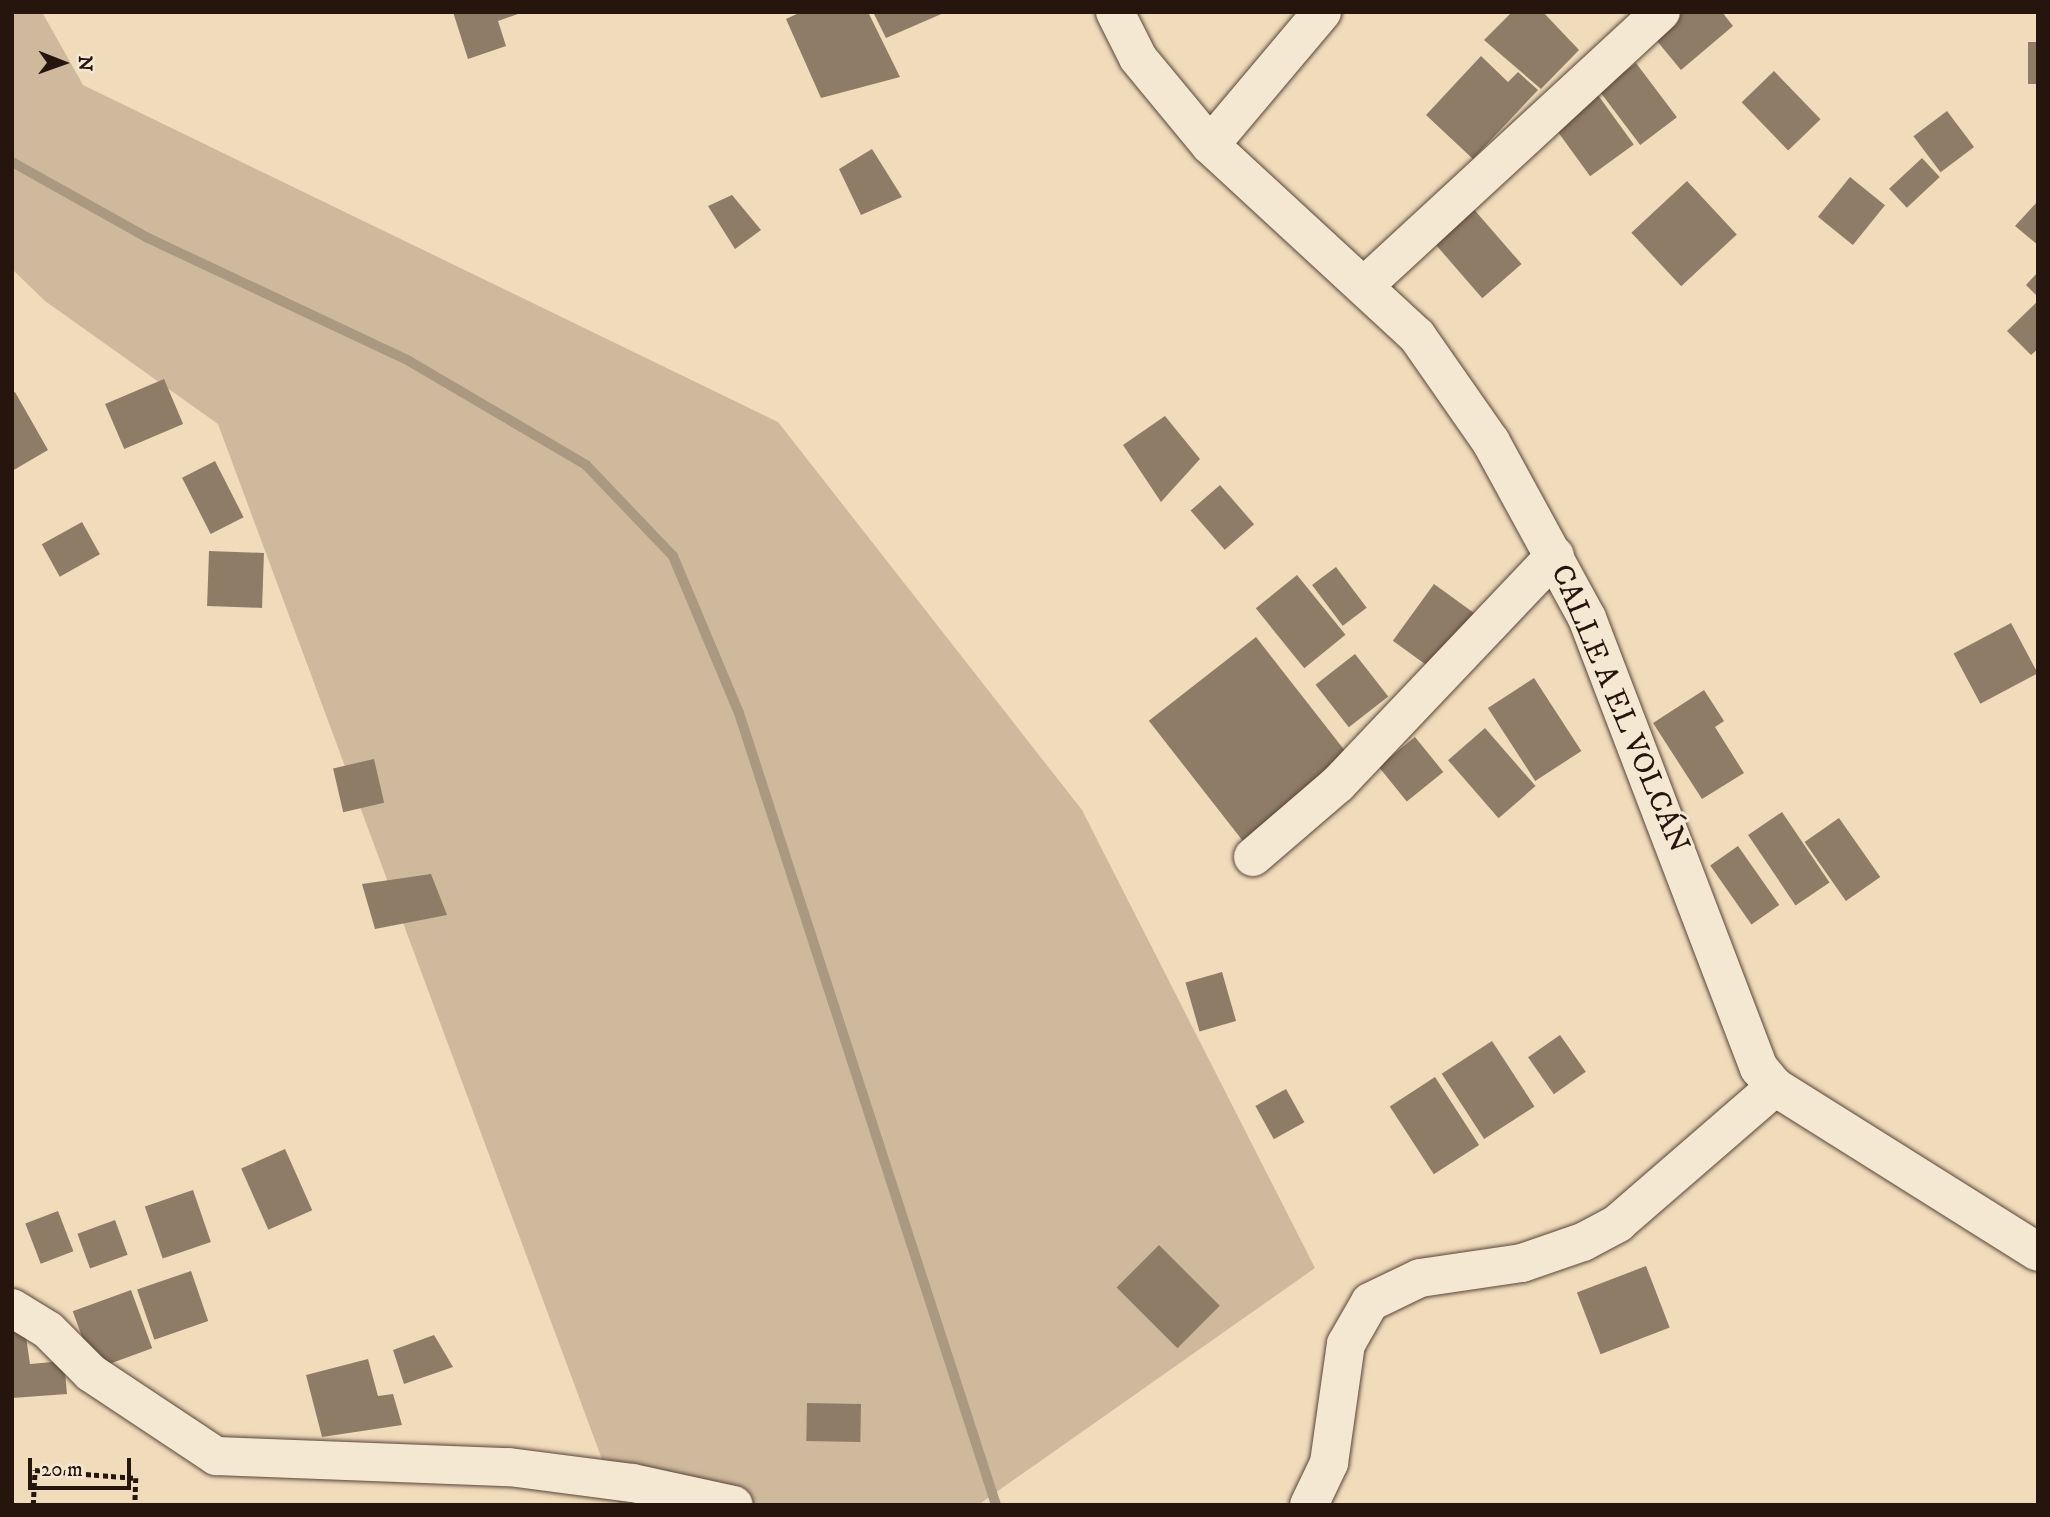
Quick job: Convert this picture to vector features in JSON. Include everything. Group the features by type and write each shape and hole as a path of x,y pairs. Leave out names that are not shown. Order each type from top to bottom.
{"street":[{"name":"CALLE A EL VOLCÁN","path":"1115,12 1138,58 1210,145 1364,286 1429,352 1491,442 1555,555 1592,631 1747,1045 1775,1087"},
{"path":"1210,145 1322,12"},
{"path":"1364,286 1661,12"},
{"path":"1253,857 1338,784 1555,555"},
{"path":"1309,1505 1329,1463 1346,1344 1370,1302 1420,1278 1522,1263 1583,1242 1618,1223 1775,1087 2038,1252"},
{"path":"12,1308 48,1330 90,1373 216,1456 509,1467 633,1483 734,1505"}],"path":[{"path":"33,1505 35,1469 136,1478 135,1505"}],"shaded area":[{"path":"12,12 42,12 83,85 778,422 1082,810 1315,1268 978,1505 619,1505 218,424 45,301 12,269"}],"building":[{"path":"453,12 518,14 498,21 506,46 468,59"},
{"path":"801,12 868,12 900,77 821,98 786,19"},
{"path":"873,12 946,12 886,38"},
{"path":"1512,12 1543,12 1579,50 1541,89 1484,40"},
{"path":"1679,12 1722,12 1733,26 1681,70 1652,35"},
{"path":"2028,42 2038,42 2038,84 2028,84"},
{"path":"1481,56 1508,82 1518,72 1538,90 1473,159 1426,115"},
{"path":"1636,63 1677,117 1640,145 1599,91"},
{"path":"1774,71 1821,119 1788,150 1742,102"},
{"path":"1595,91 1634,144 1590,176 1551,123"},
{"path":"1947,111 1974,147 1941,172 1913,136"},
{"path":"872,149 902,197 861,215 839,169"},
{"path":"1922,158 1940,177 1907,208 1889,189"},
{"path":"1850,177 1885,205 1853,245 1818,217"},
{"path":"1687,181 1737,234 1681,286 1631,233"},
{"path":"732,195 761,230 735,249 708,206"},
{"path":"2038,201 2038,245 2015,226"},
{"path":"1471,206 1522,264 1482,298 1432,240"},
{"path":"2038,272 2038,297 2026,285"},
{"path":"2038,301 2038,349 2031,355 2007,331"},
{"path":"164,379 183,424 124,449 105,404"},
{"path":"15,392 48,450 12,471 12,393"},
{"path":"1165,416 1200,459 1161,502 1123,445"},
{"path":"215,461 244,517 211,534 182,478"},
{"path":"1220,485 1254,524 1225,550 1191,511"},
{"path":"82,522 100,554 60,577 42,544"},
{"path":"209,551 264,553 262,608 207,606"},
{"path":"1336,567 1367,608 1343,626 1312,585"},
{"path":"1297,575 1345,635 1304,668 1256,608"},
{"path":"1434,584 1476,615 1435,671 1393,641"},
{"path":"2011,623 2038,673 1980,704 1954,654"},
{"path":"1256,637 1351,758 1244,842 1149,721"},
{"path":"1355,654 1388,697 1349,727 1316,685"},
{"path":"1534,678 1581,751 1535,781 1488,708"},
{"path":"1704,690 1724,721 1715,727 1744,773 1702,799 1653,723"},
{"path":"1485,728 1536,786 1499,818 1448,760"},
{"path":"1415,737 1443,772 1407,802 1378,767"},
{"path":"374,759 384,803 343,812 333,768"},
{"path":"1782,812 1830,882 1796,905 1748,835"},
{"path":"1839,818 1880,877 1846,901 1805,842"},
{"path":"1738,846 1779,905 1751,924 1710,866"},
{"path":"431,874 447,915 375,929 362,884"},
{"path":"1222,972 1236,1021 1200,1031 1185,982"},
{"path":"1560,1035 1586,1072 1554,1094 1528,1057"},
{"path":"1492,1041 1534,1106 1484,1139 1442,1074"},
{"path":"1435,1077 1479,1145 1434,1174 1390,1106"},
{"path":"1286,1089 1304,1122 1274,1139 1255,1106"},
{"path":"285,1149 312,1210 268,1230 241,1169"},
{"path":"193,1190 211,1242 163,1259 145,1207"},
{"path":"58,1211 73,1251 41,1264 25,1224"},
{"path":"115,1220 128,1255 90,1268 77,1234"},
{"path":"1159,1245 1220,1306 1177,1348 1117,1287"},
{"path":"1646,1266 1670,1328 1601,1354 1577,1293"},
{"path":"191,1271 208,1321 154,1340 137,1290"},
{"path":"131,1290 152,1348 94,1369 73,1311"},
{"path":"25,1330 30,1364 64,1361 67,1394 12,1398 12,1331"},
{"path":"434,1335 453,1367 404,1384 393,1350"},
{"path":"368,1359 378,1396 393,1394 402,1425 322,1437 306,1375"},
{"path":"807,1403 861,1404 860,1442 806,1441"}],"waterway":[{"path":"12,162 148,238 409,361 586,465 673,556 739,713 996,1505"}]}
